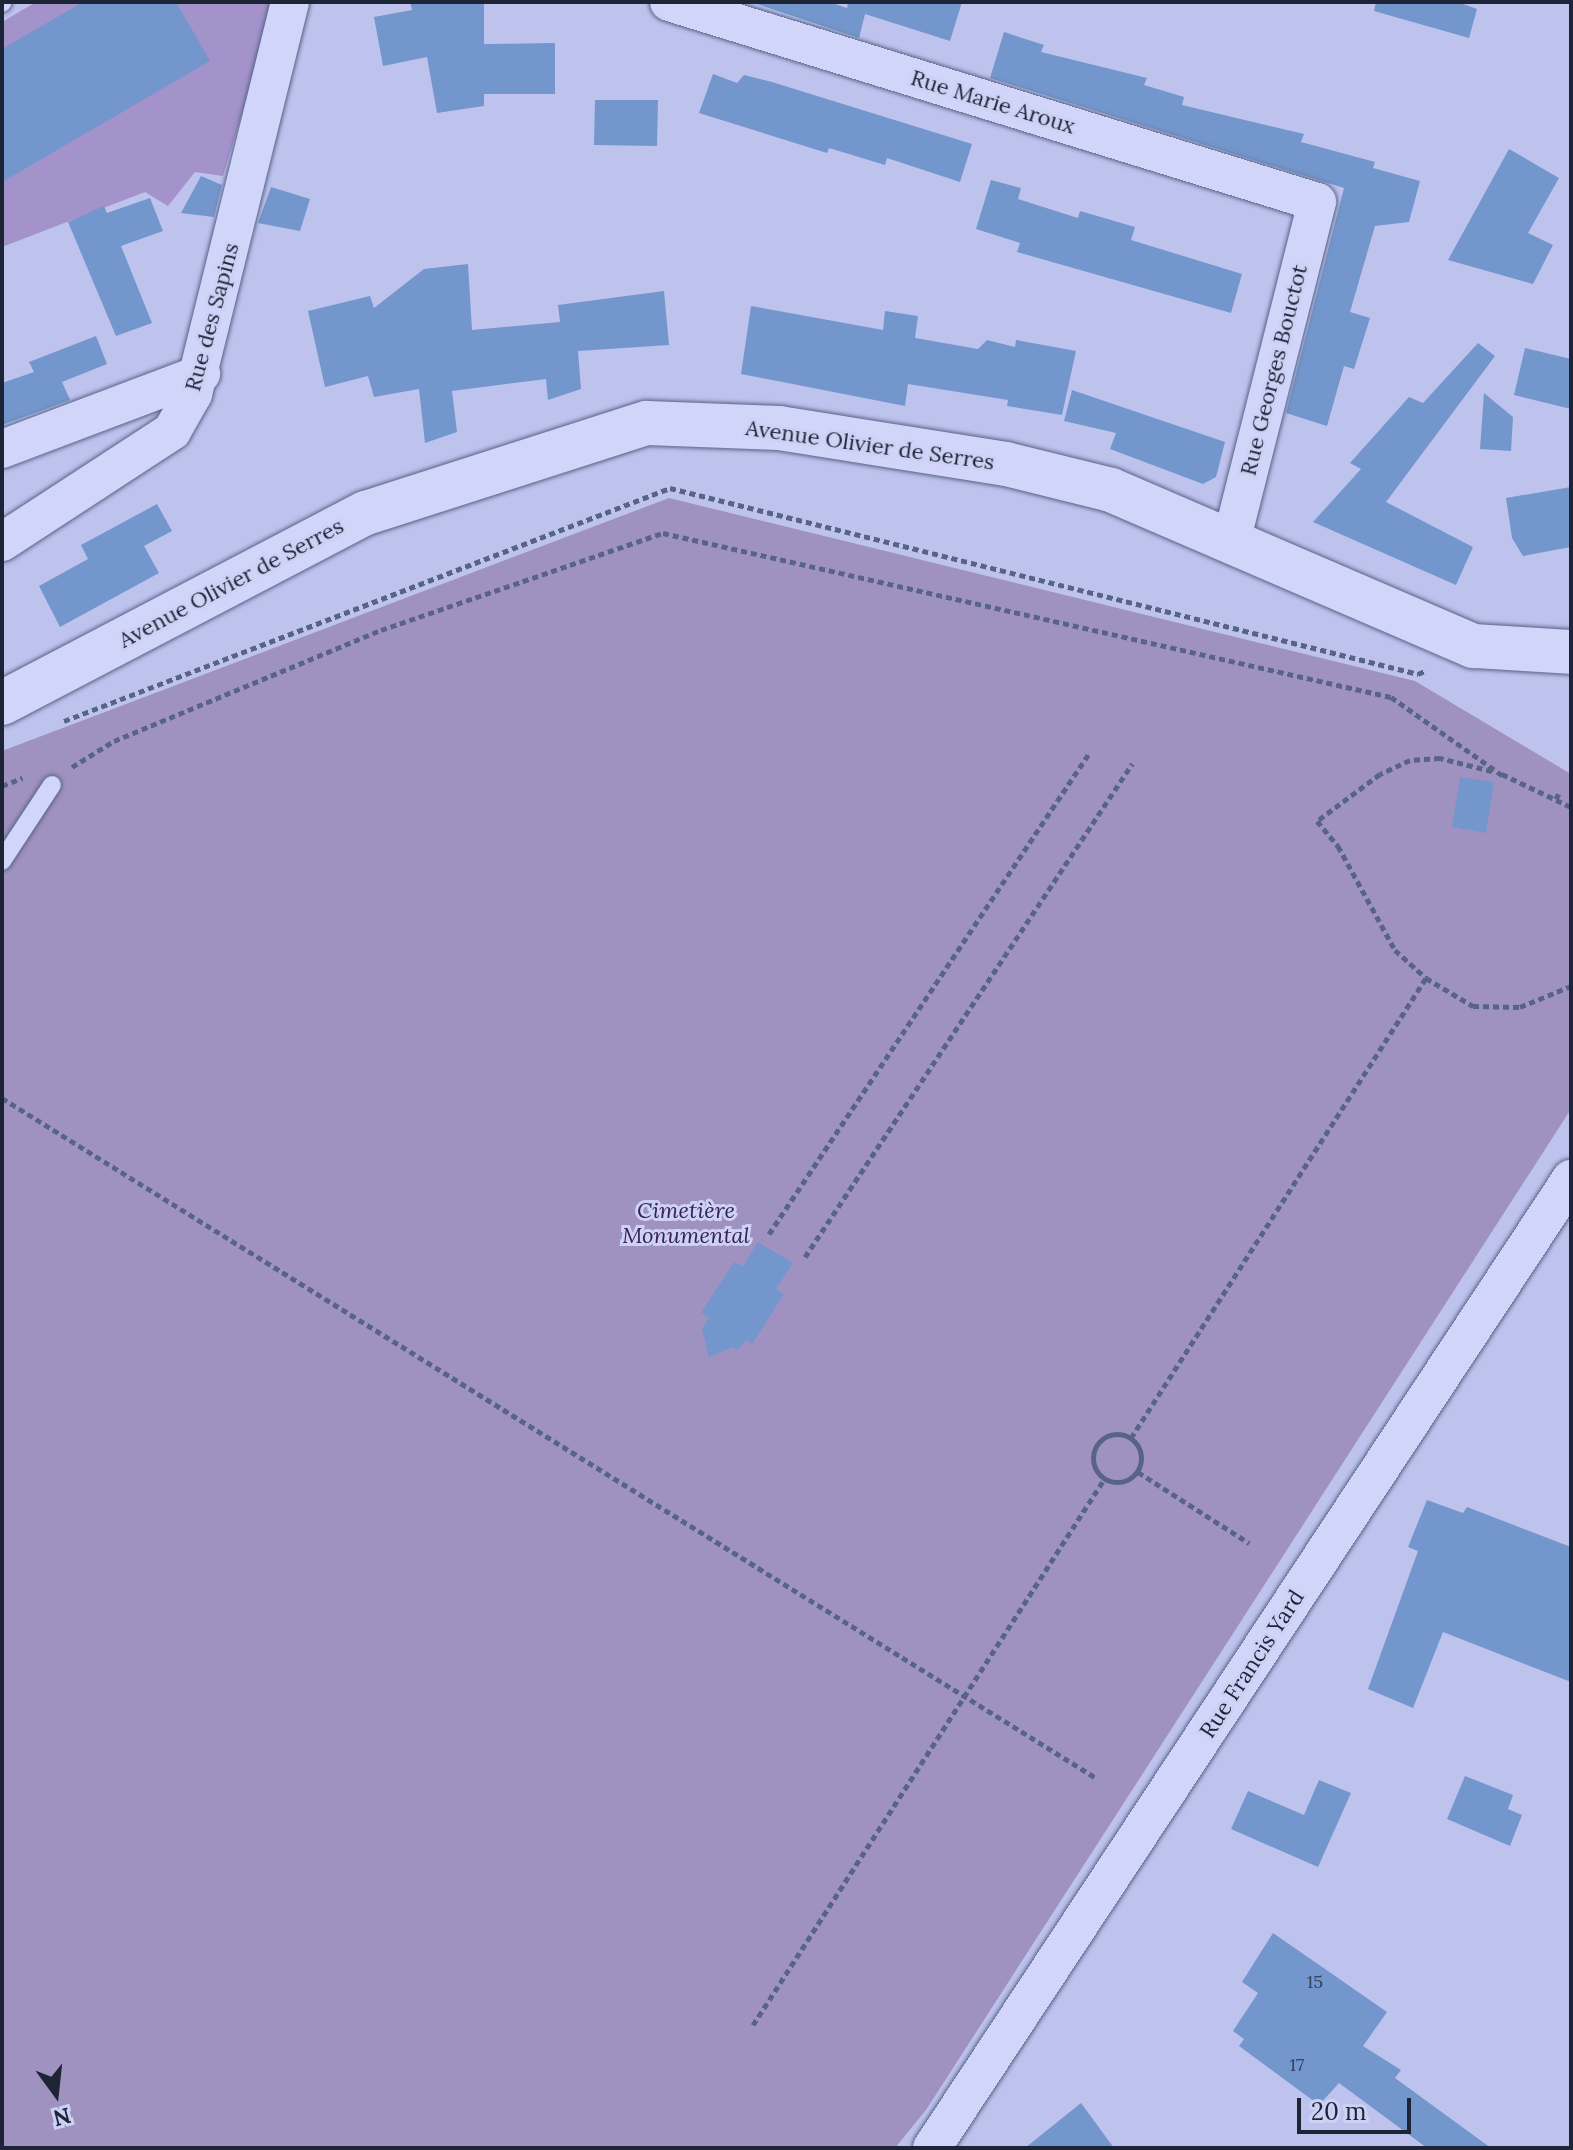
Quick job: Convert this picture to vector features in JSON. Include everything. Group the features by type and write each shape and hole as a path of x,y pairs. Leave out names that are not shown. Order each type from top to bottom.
{"street":[{"name":"Rue des Sapins","path":"2,542 172,431 201,374 290,2"},
{"name":"Rue Marie Aroux","path":"669,2 1317,202"},
{"name":"Rue Georges Bouctot","path":"1232,538 1317,202"},
{"path":"2,449 201,374"},
{"name":"Avenue Olivier de Serres","path":"6,697 366,513 647,423 779,428 1006,464 1111,490 1232,538 1474,646 1571,652"},
{"name":"Rue Francis Yard","path":"934,2147 1565,1200"}],"lane":[{"path":"2,861 52,785"}],"path":[{"path":"53,725 670,488 1418,674 1474,646"},
{"path":"2,786 24,777 52,785 78,761 114,741 381,630 663,533 1391,697 1502,775"},
{"path":"769,1234 1090,752"},
{"path":"1571,807 1473,763 1410,760 1380,774 1317,821 1338,846 1395,950 1426,978 1473,1006 1520,1007 1571,986"},
{"path":"805,1257 1132,764"},
{"path":"1556,799 1560,791"},
{"path":"1131,1438 1426,978"},
{"path":"2,1098 1096,1778"},
{"path":"1115,1433 1131,1438 1141,1451 1138,1472 1120,1483 1105,1478 1094,1466 1096,1445 1115,1433"},
{"path":"1138,1472 1249,1543"},
{"path":"753,2025 1105,1478"}],"shaded area":[{"path":"36,2 276,2 223,176 195,172 168,206 145,192 2,247 2,22"}],"green space":[{"name":"Cimetière Monumental","path":"669,498 1415,681 1571,774 1571,1109 926,2110 895,2148 2,2148 2,751"}],"building":[{"path":"83,2 176,2 210,61 2,182 2,49"},
{"path":"410,2 484,2 484,44 555,43 555,94 484,94 484,106 437,113 427,57 383,66 374,17 412,10"},
{"path":"751,2 829,2 847,8 848,2 962,2 950,41 865,14 859,38"},
{"path":"1376,2 1458,2 1477,9 1469,38 1374,11"},
{"path":"1004,32 1044,45 1041,52 1147,78 1144,85 1184,97 1182,105 1304,134 1301,142 1375,162 1373,168 1420,181 1409,222 1375,226 1350,312 1370,318 1354,369 1344,366 1327,426 1286,413 1344,188 990,78"},
{"path":"713,74 737,83 744,75 772,82 972,144 960,182 887,158 885,165 829,148 827,153 699,113"},
{"path":"595,100 658,100 657,146 594,145"},
{"path":"1509,149 1559,178 1528,233 1553,245 1533,284 1448,260"},
{"path":"201,176 222,185 214,217 181,213"},
{"path":"991,180 1021,188 1018,199 1078,218 1080,211 1135,227 1131,240 1242,274 1231,313 1017,252 1020,243 976,229"},
{"path":"271,187 310,199 300,231 258,223"},
{"path":"150,198 163,231 121,246 152,323 116,336 68,222 104,206 107,213"},
{"path":"468,264 472,330 560,322 558,305 664,291 669,345 578,351 581,389 548,400 546,379 452,391 457,432 425,443 419,389 374,397 368,376 325,387 308,311 370,296 374,308 424,269"},
{"path":"751,306 883,330 885,311 918,316 915,338 978,349 987,340 1015,347 1016,340 1076,351 1062,415 1007,406 1008,400 908,384 905,406 741,374"},
{"path":"96,336 107,364 62,382 70,400 2,425 2,383 34,372 29,362"},
{"path":"1478,343 1495,356 1386,502 1473,547 1456,585 1313,522 1361,469 1350,463 1409,397 1423,403"},
{"path":"1525,348 1571,359 1571,409 1514,395"},
{"path":"1072,390 1225,442 1216,477 1203,484 1110,449 1116,433 1064,421"},
{"path":"1484,393 1513,417 1511,451 1480,449"},
{"path":"1571,487 1571,547 1523,556 1512,538 1506,498"},
{"path":"157,504 172,531 144,546 159,573 60,627 39,586 88,559 81,545"},
{"path":"1460,777 1494,782 1486,833 1452,827"},
{"path":"758,1242 793,1263 776,1289 784,1294 752,1344 746,1340 738,1350 733,1347 709,1357 702,1329 709,1317 701,1313 734,1262 743,1266"},
{"path":"1427,1500 1463,1513 1467,1507 1571,1547 1571,1682 1443,1632 1413,1708 1368,1689 1418,1551 1408,1547"},
{"path":"1465,1776 1513,1795 1508,1809 1522,1815 1510,1846 1447,1819"},
{"path":"1319,1780 1351,1793 1318,1867 1231,1829 1248,1791 1304,1815"},
{"path":"1273,1933 1387,2012 1363,2046 1401,2070 1395,2078 1491,2148 1427,2148 1339,2083 1319,2105 1239,2046 1244,2039 1233,2031 1258,1993 1242,1982"},
{"path":"1081,2103 1114,2148 1025,2148"}]}
